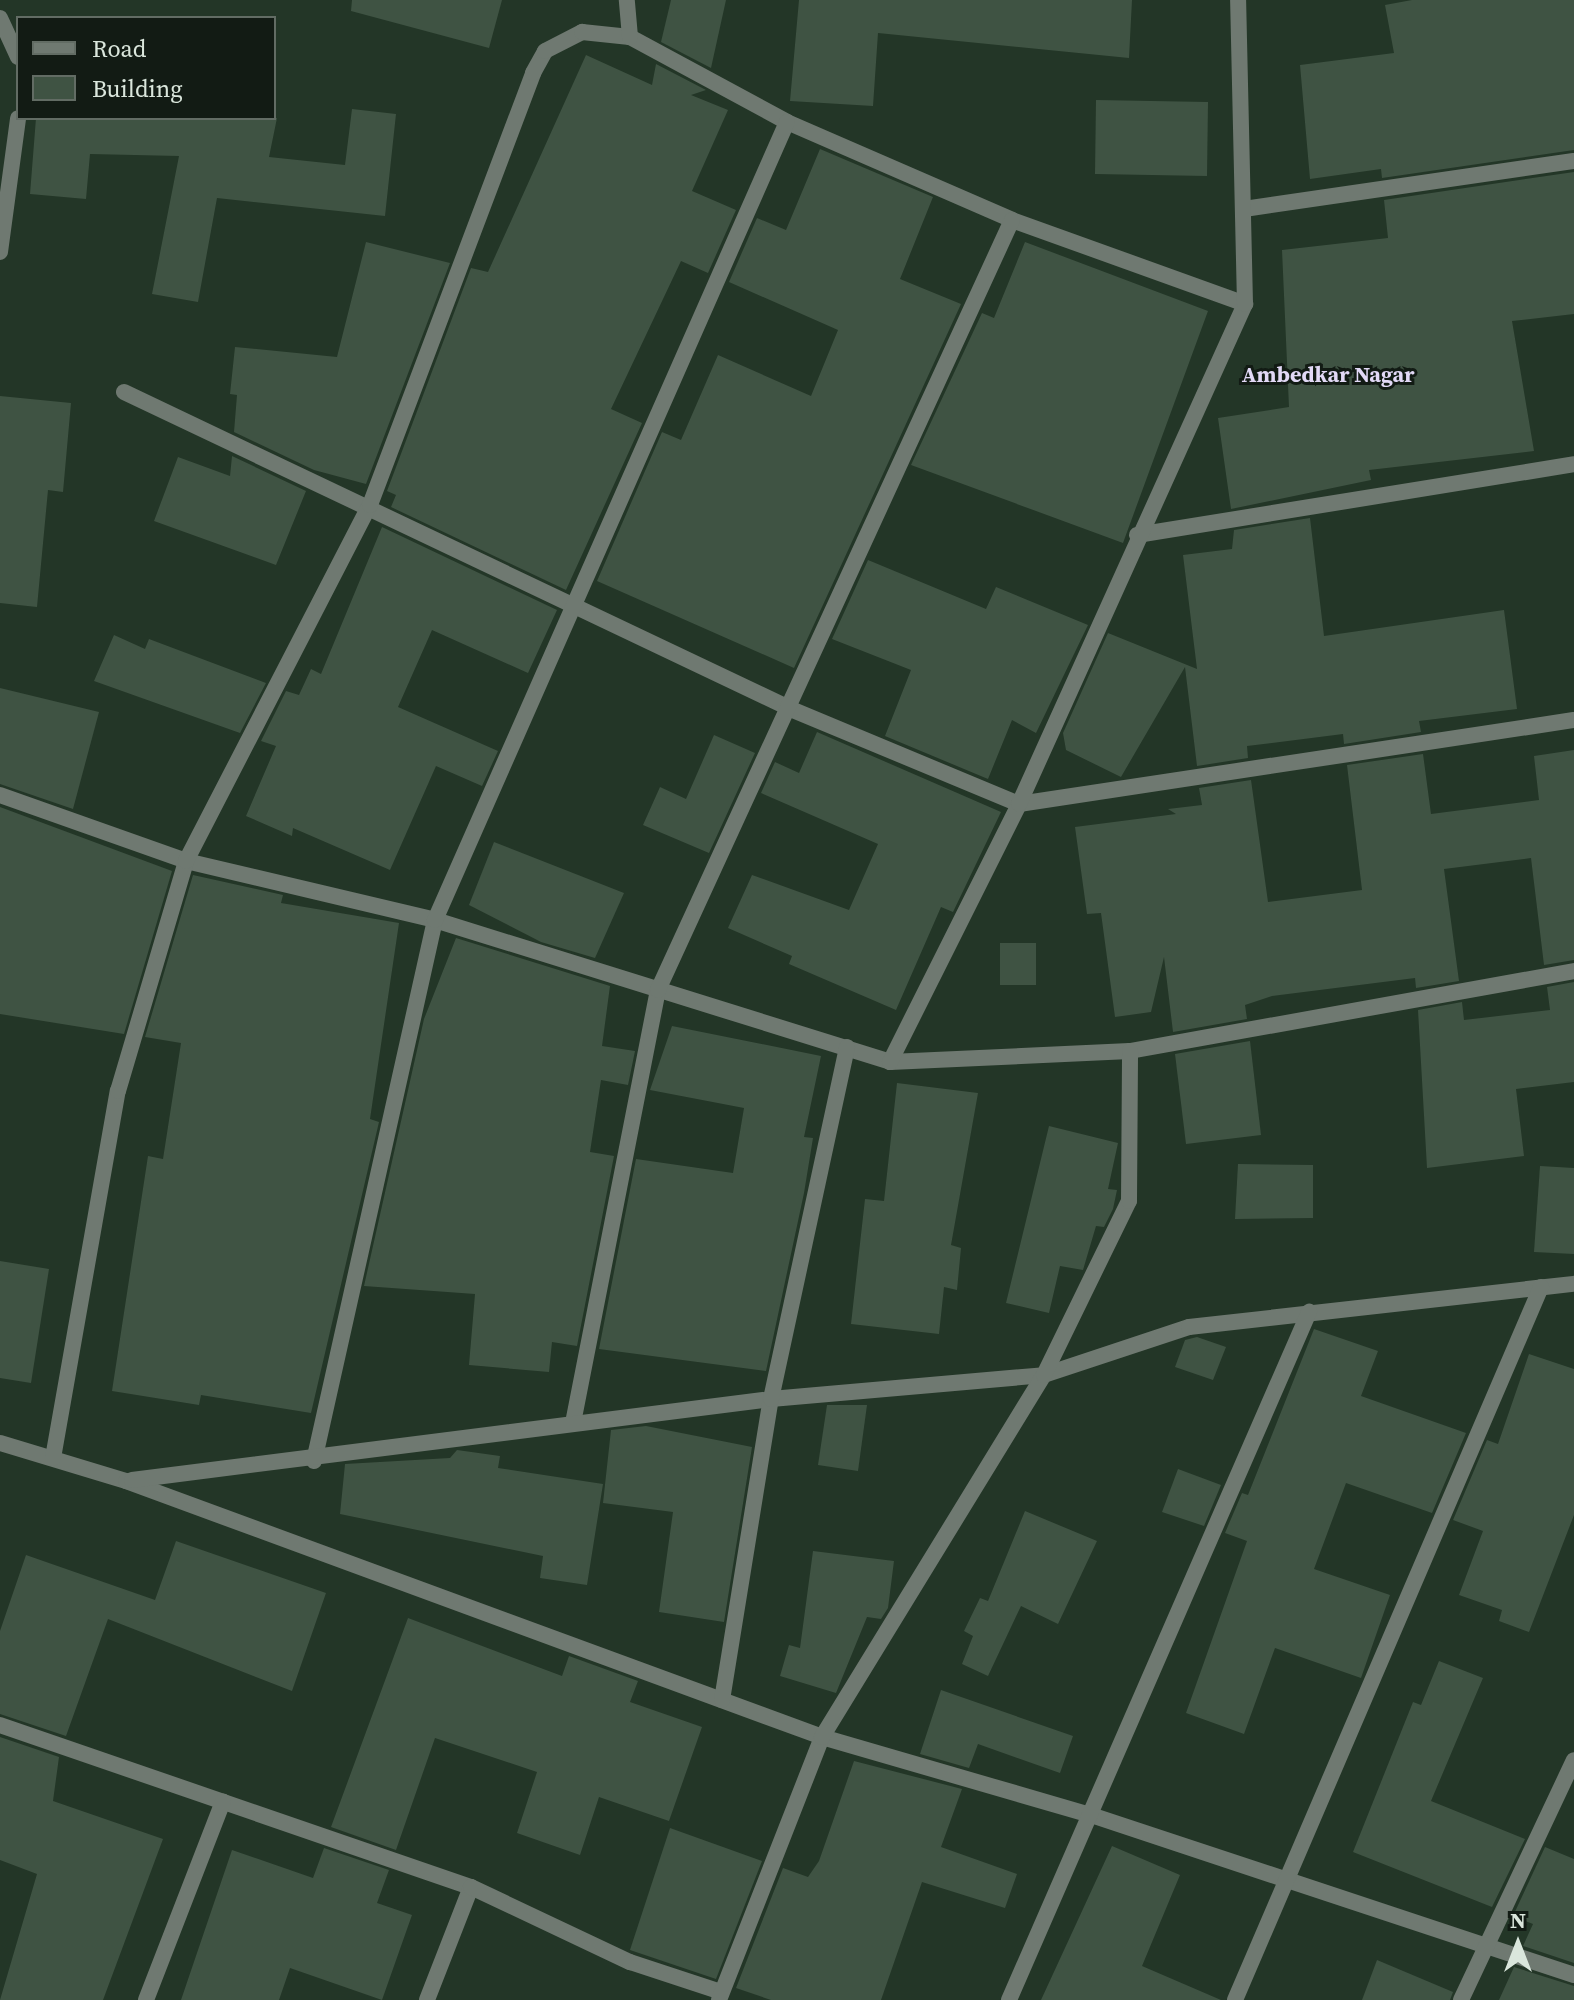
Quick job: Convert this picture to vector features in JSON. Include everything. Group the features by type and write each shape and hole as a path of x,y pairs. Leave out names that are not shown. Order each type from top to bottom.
{"street":[{"path":"627,0 630,37"},
{"path":"890,1062 1019,804 1137,535 1245,304 1238,0"},
{"path":"0,18 16,53"},
{"path":"53,1458 118,1091 186,861 370,505 545,51 582,32 630,37 787,122 1012,220 1245,304"},
{"path":"0,252 18,120"},
{"path":"314,1461 435,920 577,608 787,122"},
{"path":"1244,209 1574,161"},
{"path":"573,1423 658,990 793,710 1012,220"},
{"path":"124,392 370,505 577,608 793,710 1019,804 1574,720"},
{"path":"1137,535 1574,464"},
{"path":"0,795 186,861 435,920 890,1062 1130,1051 1574,971"},
{"path":"722,1700 771,1399 847,1047"},
{"path":"0,1725 471,1887 630,1962 720,1996 822,1737 1044,1375 1129,1201 1130,1051"},
{"path":"126,1481 314,1461 573,1423 771,1399 1044,1375 1189,1327 1574,1284"},
{"path":"1235,2000 1541,1287"},
{"path":"1009,2000 1309,1312"},
{"path":"0,1443 126,1481 822,1737 1091,1815 1285,1885 1574,1975"},
{"path":"1461,2000 1574,1760"},
{"path":"146,2000 223,1801"},
{"path":"427,2000 471,1887"}],"building":[{"path":"352,0 502,0 489,48 351,11"},
{"path":"671,0 726,0 711,68 661,42"},
{"path":"799,0 1132,0 1129,58 878,33 873,106 790,101"},
{"path":"1412,0 1574,0 1574,150 1382,178 1381,169 1310,179 1300,65 1394,53 1385,5"},
{"path":"586,55 652,85 656,64 706,90 691,95 728,110 692,191 736,210 708,273 681,261 611,409 642,423 566,590 391,507 396,495 387,491 471,268 488,272"},
{"path":"1096,100 1208,102 1207,176 1095,174"},
{"path":"352,109 396,114 385,216 217,198 198,302 152,294 179,156 90,154 86,199 30,194 36,120 277,118 269,157 345,165"},
{"path":"820,149 933,197 900,279 961,304 794,668 597,581 662,432 681,440 718,355 811,396 838,330 729,282 757,218 786,230"},
{"path":"1574,172 1574,314 1512,321 1534,451 1369,470 1371,480 1231,509 1218,418 1289,407 1282,250 1388,238 1384,200"},
{"path":"366,242 450,263 366,484 314,470 234,432 237,395 230,394 235,347 337,357"},
{"path":"1025,242 1208,311 1123,543 911,465 982,313 994,318"},
{"path":"0,396 71,403 63,492 48,490 37,607 0,603"},
{"path":"232,456 306,491 276,565 154,521 178,457 230,476"},
{"path":"1310,518 1324,636 1504,610 1517,709 1419,721 1421,732 1344,744 1343,734 1247,746 1248,758 1197,766 1185,667 1121,777 1066,750 1063,733 1108,633 1197,669 1183,555 1232,549 1234,530"},
{"path":"382,527 557,610 528,673 432,630 398,707 498,751 482,786 436,766 390,870 293,828 292,836 246,816 276,746 261,741 286,691 299,695 311,669 321,674"},
{"path":"868,560 986,609 996,587 1088,625 1036,733 1012,720 988,779 885,736 911,670 832,639"},
{"path":"114,635 145,649 149,639 266,683 240,733 94,681"},
{"path":"0,688 99,712 73,809 0,784"},
{"path":"817,732 1001,812 953,912 941,907 896,1010 789,964 792,956 728,928 752,875 849,910 878,844 761,793 775,762 799,773"},
{"path":"714,735 755,753 709,853 643,825 660,787 686,799"},
{"path":"1574,750 1574,960 1544,965 1531,858 1444,869 1459,981 1416,988 1415,978 1272,996 1245,1005 1247,1019 1173,1032 1164,957 1151,1012 1115,1017 1101,913 1087,914 1075,827 1176,814 1168,809 1202,805 1199,788 1251,780 1268,902 1362,890 1347,765 1423,754 1431,814 1539,800 1534,756"},
{"path":"0,807 172,871 124,1034 0,1014"},
{"path":"494,842 624,893 595,958 541,942 469,905"},
{"path":"193,875 283,895 281,903 399,923 370,1119 379,1122 311,1413 201,1395 199,1405 112,1391 148,1156 163,1159 181,1043 145,1037"},
{"path":"456,938 610,986 602,1046 635,1051 628,1085 601,1080 590,1152 614,1156 577,1346 552,1342 549,1372 469,1365 475,1294 364,1286 424,1019"},
{"path":"1000,943 1036,943 1036,985 1000,985"},
{"path":"1574,982 1574,1082 1516,1089 1524,1156 1427,1168 1418,1010 1462,1002 1464,1020 1550,1010 1547,987"},
{"path":"672,1026 821,1056 804,1137 813,1138 804,1193 766,1371 599,1349 636,1159 733,1173 744,1108 650,1090"},
{"path":"1250,1041 1261,1135 1186,1144 1175,1054"},
{"path":"897,1083 978,1093 951,1245 961,1248 957,1290 944,1287 939,1334 851,1324 865,1199 884,1201"},
{"path":"1049,1126 1118,1143 1108,1189 1117,1190 1113,1209 1104,1227 1096,1226 1083,1270 1060,1266 1049,1313 1006,1303"},
{"path":"1238,1164 1313,1165 1313,1218 1235,1219"},
{"path":"1540,1166 1574,1168 1574,1254 1534,1252"},
{"path":"0,1261 49,1269 31,1383 0,1378"},
{"path":"1314,1329 1378,1351 1361,1396 1466,1433 1432,1513 1346,1483 1314,1569 1390,1595 1361,1678 1275,1648 1244,1734 1186,1713 1247,1541 1225,1533 1242,1493 1248,1495"},
{"path":"1197,1337 1226,1347 1213,1380 1175,1367 1185,1340"},
{"path":"1529,1354 1574,1369 1574,1515 1529,1632 1499,1621 1502,1610 1459,1595 1483,1531 1453,1520 1487,1440 1498,1444"},
{"path":"827,1405 867,1405 858,1471 818,1465"},
{"path":"646,1426 752,1447 724,1622 659,1612 673,1512 603,1503 611,1430"},
{"path":"457,1450 500,1456 498,1468 603,1484 587,1585 540,1578 543,1556 340,1514 345,1464 450,1458"},
{"path":"1178,1469 1221,1485 1204,1526 1162,1512"},
{"path":"1025,1511 1097,1541 1058,1624 1021,1606 988,1676 962,1664 973,1636 964,1631 980,1598 988,1601"},
{"path":"176,1541 326,1593 292,1691 108,1619 66,1736 0,1714 0,1631 26,1555 155,1600"},
{"path":"813,1551 894,1561 888,1608 881,1619 867,1617 836,1693 780,1676 789,1645 800,1648"},
{"path":"408,1618 562,1676 569,1656 638,1681 630,1702 702,1727 669,1821 599,1797 580,1855 517,1833 537,1772 435,1738 396,1850 331,1827"},
{"path":"1439,1661 1483,1678 1431,1801 1525,1839 1492,1907 1353,1852 1413,1702 1421,1705"},
{"path":"941,1690 1073,1736 1060,1773 978,1744 969,1768 920,1754"},
{"path":"0,1737 59,1757 53,1801 163,1839 103,2000 0,2000 37,1874 0,1860"},
{"path":"854,1761 962,1789 941,1847 1017,1874 1005,1908 922,1882 881,2000 771,2000 736,1988 783,1868 808,1877 819,1861"},
{"path":"670,1828 762,1861 716,1979 630,1950"},
{"path":"1112,1846 1180,1875 1142,1966 1221,2000 1041,2000"},
{"path":"1545,1847 1574,1859 1574,1963 1523,1946 1533,1924 1513,1916"},
{"path":"324,1848 389,1870 377,1903 412,1915 382,2000 290,1968 279,2000 181,2000 232,1850 313,1878"},
{"path":"1377,1960 1453,1992 1450,2000 1362,2000"},
{"path":"1514,1967 1574,1986 1574,2000 1499,2000"}],"district":[{"name":"Ambedkar Nagar","path":"1328,375"}]}
